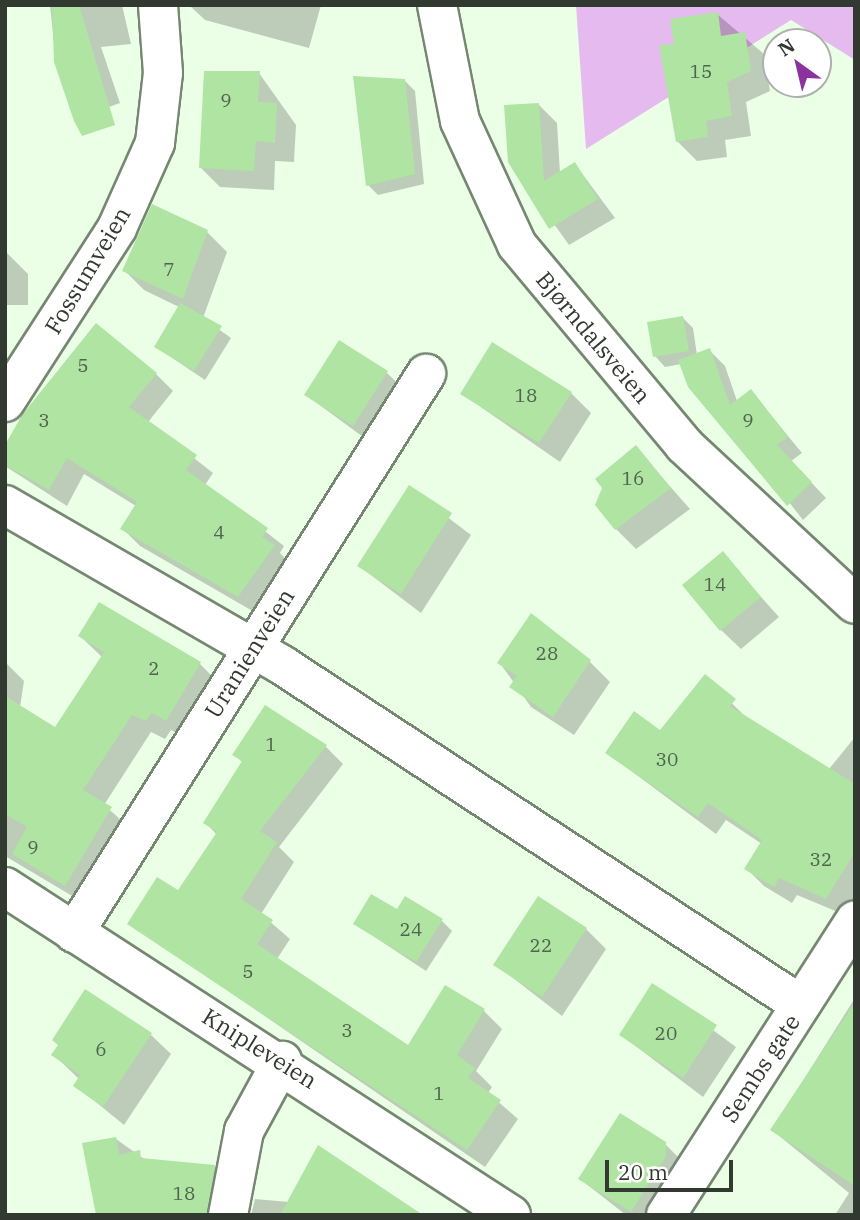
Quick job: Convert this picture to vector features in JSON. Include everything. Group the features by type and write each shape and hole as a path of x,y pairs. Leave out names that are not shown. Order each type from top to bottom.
{"street":[{"name":"Fossumveien","path":"5,402 117,228 155,143 163,73 158,5"},
{"name":"Bjørndalsveien","path":"437,5 460,121 517,245 684,445 855,604"},
{"name":"Uranienveien","path":"74,933 426,374"},
{"path":"5,505 251,649 801,1005"},
{"name":"Knipleveien","path":"5,887 74,933 282,1061 511,1215"},
{"name":"Sembs gate","path":"666,1215 855,921"},
{"path":"228,1215 244,1131 282,1061"}],"shaded area":[{"path":"576,5 855,5 855,60 832,46 832,28 804,28 791,20 778,28 762,28 762,38 586,149"}],"building":[{"path":"52,5 79,5 115,125 82,136 74,121 54,62"},
{"path":"718,12 721,36 745,32 751,71 727,82 732,116 706,121 708,137 676,142 659,45 674,44 670,19"},
{"path":"204,71 260,71 258,102 277,103 275,143 256,141 254,171 199,168"},
{"path":"353,76 405,79 415,174 366,186"},
{"path":"539,103 544,181 575,162 598,199 549,229 508,162 504,105"},
{"path":"152,204 208,230 183,299 122,271"},
{"path":"180,303 222,326 194,371 154,347"},
{"path":"683,316 689,351 653,357 647,322"},
{"path":"96,323 157,373 129,407 197,455 186,470 268,528 262,537 275,545 238,597 120,529 137,502 67,458 49,490 5,465 5,445 22,415"},
{"path":"339,340 388,371 353,426 304,395"},
{"path":"492,342 572,392 539,443 460,394"},
{"path":"710,348 730,405 751,389 788,437 777,445 812,482 787,506 688,387 678,360"},
{"path":"636,445 671,488 615,530 595,505 602,488 595,479"},
{"path":"409,485 452,513 401,594 357,566"},
{"path":"723,551 761,597 720,631 682,585"},
{"path":"99,602 201,662 166,721 152,713 146,721 132,715 83,790 112,807 65,886 12,854 27,827 5,814 5,696 55,727 104,652 78,636"},
{"path":"531,613 591,660 553,717 509,687 517,676 497,663"},
{"path":"705,674 736,699 730,706 855,784 855,852 826,899 779,878 774,887 744,869 762,840 708,803 698,817 605,753 634,711 660,730"},
{"path":"265,705 327,745 260,831 277,842 241,899 273,920 257,944 408,1045 445,985 485,1009 457,1055 475,1068 468,1078 501,1100 467,1150 127,924 157,877 178,890 217,832 203,823 242,761 232,755"},
{"path":"371,894 397,909 405,896 443,919 416,962 353,924"},
{"path":"538,896 587,928 542,997 493,965"},
{"path":"652,983 717,1025 683,1078 619,1035"},
{"path":"85,989 152,1033 103,1107 73,1086 80,1075 51,1055 58,1045 52,1040"},
{"path":"855,1002 855,1186 770,1130"},
{"path":"620,1113 666,1142 666,1156 631,1212 578,1179"},
{"path":"116,1137 119,1155 140,1150 141,1158 215,1165 207,1215 96,1215 82,1143"},
{"path":"318,1145 423,1215 280,1215"}]}
